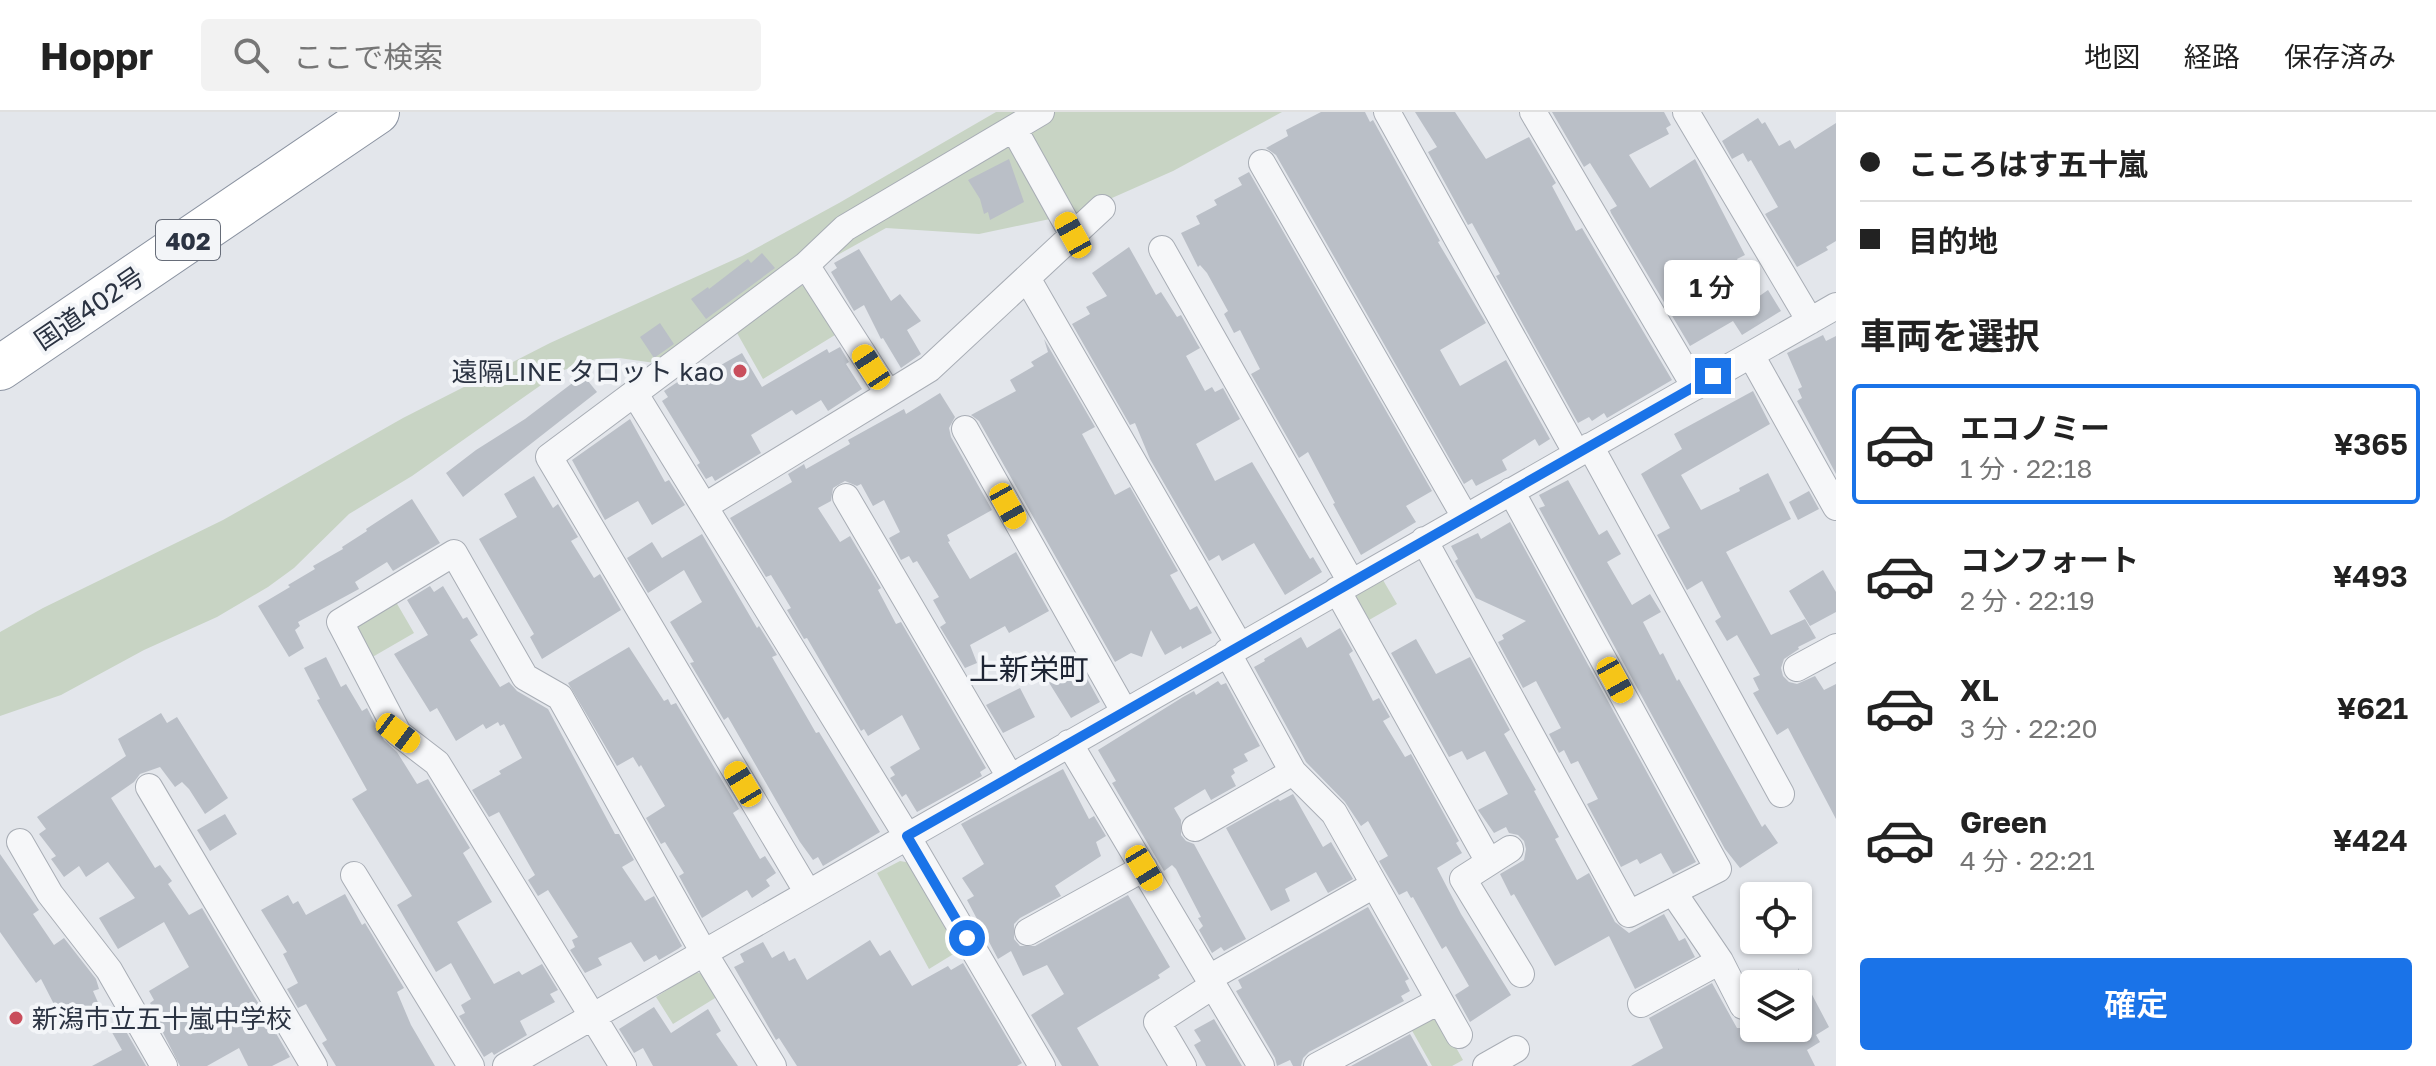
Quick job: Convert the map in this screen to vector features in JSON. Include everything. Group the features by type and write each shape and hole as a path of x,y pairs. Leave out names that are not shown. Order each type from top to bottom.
{"highway":[{"name":"国道402号","path":"0,368 377,112"}],"street":[{"path":"808,893 549,457 806,265 845,228 1041,112"},
{"path":"1387,112 1781,794"},
{"path":"1533,112 1695,387"},
{"path":"1686,112 1810,321"},
{"path":"1014,129 1073,235"},
{"path":"1262,163 1465,517"},
{"path":"705,506 929,369 1102,208"},
{"path":"1162,249 1344,586 1499,856 1463,879 1521,974"},
{"path":"806,265 888,393"},
{"path":"1027,278 1233,649 1293,772 1334,813 1459,1035"},
{"path":"506,1066 1836,306"},
{"path":"1751,355 1836,507"},
{"path":"635,394 907,836 1042,1066"},
{"path":"965,429 1124,711"},
{"path":"1424,540 1629,914 1718,869 1511,491"},
{"path":"846,497 1010,777"},
{"path":"623,1066 437,763 398,733 340,622 454,553 525,677 560,697 704,953 773,1066"},
{"path":"1797,668 1836,647"},
{"path":"1069,743 1261,1066"},
{"path":"1195,828 1293,772"},
{"path":"149,787 314,1066"},
{"path":"20,842 50,894 109,970 164,1066"},
{"path":"1028,932 1144,868"},
{"path":"354,875 471,1066"},
{"path":"1183,1066 1157,1022 1211,982 1374,885"},
{"path":"1673,892 1720,961 1740,1000"},
{"path":"1641,1004 1720,961"},
{"path":"1317,1066 1439,1001"},
{"path":"1486,1066 1516,1049"}],"green space":[{"path":"996,112 1282,112 1173,171 1078,213 979,234 886,228 655,363 619,358 596,359 561,371 412,476 349,514 294,568 268,587 217,617 144,650 61,695 0,716 0,632 223,520 403,418 550,343 742,256"},
{"path":"796,284 807,287 835,335 763,379 737,333"},
{"path":"1383,580 1397,604 1362,624 1353,597"},
{"path":"396,602 414,633 369,659 355,637 359,625"},
{"path":"900,861 911,863 960,950 929,969 877,873"},
{"path":"695,972 707,975 720,995 673,1024 656,997"},
{"path":"1428,1017 1440,1019 1463,1060 1452,1066 1432,1066 1410,1027"}],"building":[{"path":"1321,112 1365,112 1370,122 1373,120 1438,242 1486,323 1440,350 1460,386 1506,360 1550,439 1539,446 1535,439 1502,460 1507,470 1476,486 1472,479 1464,484 1276,155 1266,148 1288,136 1286,130"},
{"path":"1415,112 1455,112 1486,159 1529,137 1556,183 1552,186 1576,231 1582,228 1672,380 1607,418 1604,413 1592,421 1589,417 1578,423 1496,276 1500,274 1472,223 1468,225 1428,152 1437,147"},
{"path":"1552,112 1664,112 1671,125 1666,128 1669,134 1629,155 1650,188 1695,159 1745,255 1737,259 1758,297 1768,290 1781,311 1742,335 1733,321 1690,346 1611,213 1610,210 1617,206 1590,163 1584,167"},
{"path":"1758,118 1762,124 1765,122 1779,146 1790,140 1795,149 1836,123 1836,241 1826,247 1828,250 1797,267 1765,214 1778,207 1751,160 1748,162 1743,153 1732,159 1722,141"},
{"path":"1009,159 1024,202 990,220 968,180"},
{"path":"1249,172 1432,491 1406,506 1416,522 1361,555 1308,452 1299,458 1251,374 1260,369 1240,330 1234,333 1224,314 1228,311 1207,273 1200,265 1198,267 1181,233 1200,224 1196,216 1217,205 1214,200 1242,185 1238,178"},
{"path":"1129,247 1156,295 1161,292 1177,317 1181,315 1200,348 1186,356 1205,391 1212,387 1215,392 1223,388 1240,419 1196,444 1215,481 1252,462 1310,559 1313,557 1322,572 1285,595 1254,543 1222,561 1219,555 1209,561 1150,459 1135,423 1130,425 1072,324 1090,314 1086,307 1107,296 1092,273"},
{"path":"859,249 891,301 900,294 921,321 907,330 921,354 901,368 881,339 864,305 854,311 831,272 837,268 834,263"},
{"path":"762,253 775,268 706,319 691,299 748,259 751,263"},
{"path":"660,323 674,344 654,358 640,337"},
{"path":"1823,335 1826,341 1836,336 1836,474 1797,401 1802,398 1798,389 1802,387 1787,353"},
{"path":"1044,339 1095,427 1082,434 1115,495 1130,487 1178,571 1170,575 1190,610 1197,606 1212,633 1182,649 1181,646 1165,655 1151,630 1142,657 1131,653 1115,662 979,421 971,415 1016,391 1010,380 1034,366 1031,362 1048,352"},
{"path":"840,347 849,362 846,364 862,389 828,411 821,400 796,415 792,410 751,435 761,453 715,481 712,476 706,479 697,465 700,463 662,401 668,397 664,391 682,379 712,365 714,369 742,353 762,387 827,349 829,353"},
{"path":"583,375 597,392 463,497 446,473"},
{"path":"1753,391 1770,424 1681,475 1701,510 1768,473 1791,519 1726,552 1771,635 1805,619 1816,638 1784,659 1781,668 1783,676 1797,684 1815,676 1824,690 1836,684 1836,819 1788,728 1777,735 1753,693 1759,690 1753,678 1760,675 1737,635 1727,641 1715,621 1721,617 1702,581 1687,590 1657,535 1670,528 1641,474 1682,449 1674,434"},
{"path":"940,393 955,417 949,428 951,437 992,510 947,535 948,542 970,579 1016,552 1049,611 1009,633 1005,626 970,645 977,663 965,668 940,627 946,623 933,600 939,597 917,561 913,563 909,556 901,560 889,538 900,532 884,500 873,506 861,484 857,486 845,481 833,488 831,501 818,508 840,542 850,536 881,588 878,590 896,624 901,622 986,768 980,772 982,776 917,812 906,794 902,797 890,778 895,775 890,767 920,749 902,715 868,736 864,729 861,731 807,638 804,639 787,610 791,608 771,575 766,577 730,518 792,482 788,474 804,464 806,469 850,444 848,440 904,409 906,414"},
{"path":"630,419 665,482 669,480 685,505 652,525 638,501 605,520 572,460"},
{"path":"534,476 553,508 558,504 578,537 571,541 594,578 600,574 621,610 542,659 530,637 534,634 479,539 517,517 504,494"},
{"path":"1568,480 1599,535 1607,530 1621,554 1607,562 1632,605 1650,594 1661,612 1643,622 1660,655 1663,653 1677,681 1679,679 1762,827 1765,824 1778,843 1740,868 1725,849 1539,508 1545,506 1539,495"},
{"path":"1809,491 1819,509 1798,520 1789,502"},
{"path":"412,499 440,543 393,571 387,562 355,582 359,589 298,622 300,626 295,630 304,648 289,657 258,606 290,587 288,585 315,569 313,566 343,549 366,529"},
{"path":"1510,522 1696,862 1673,874 1661,853 1640,864 1637,859 1621,867 1587,804 1598,799 1578,761 1571,764 1564,750 1559,753 1549,734 1561,728 1536,681 1523,688 1498,642 1504,639 1502,635 1526,621 1476,598 1455,561 1458,559 1451,546 1478,533 1481,539"},
{"path":"702,534 757,628 759,626 777,655 772,657 816,733 819,732 880,832 823,866 818,857 813,860 800,842 728,717 724,720 690,663 694,662 670,622 702,602 684,570 648,593 627,558 652,542 662,558"},
{"path":"1823,570 1836,592 1836,612 1810,626 1789,591"},
{"path":"430,586 434,592 443,586 463,619 467,617 478,635 470,640 500,687 509,682 517,691 548,709 615,834 619,834 634,860 622,867 645,901 654,896 682,946 678,949 659,960 656,955 644,962 631,942 598,958 602,965 585,973 570,950 575,947 572,940 578,937 548,890 538,896 528,880 535,875 499,812 489,817 472,790 522,758 504,724 500,726 498,722 486,729 483,724 456,741 437,708 430,712 394,654 428,635 407,600"},
{"path":"1340,628 1353,651 1349,654 1373,701 1379,698 1390,717 1383,721 1405,757 1411,754 1459,841 1456,843 1462,853 1437,868 1461,914 1511,995 1470,1022 1455,995 1469,986 1446,946 1442,949 1413,897 1407,891 1399,895 1379,861 1388,856 1368,821 1361,826 1345,802 1306,762 1254,667 1301,637 1307,648"},
{"path":"1416,639 1436,674 1470,657 1510,730 1504,734 1536,790 1559,837 1555,839 1577,880 1589,873 1615,922 1629,933 1664,914 1679,941 1685,938 1695,957 1635,989 1609,936 1555,966 1500,874 1524,860 1524,841 1518,835 1509,833 1506,827 1494,833 1478,810 1508,794 1485,751 1467,760 1462,751 1449,757 1391,653"},
{"path":"629,647 664,701 668,699 671,705 676,703 739,809 733,813 760,859 765,856 776,873 766,880 770,886 752,898 747,890 702,918 679,876 684,873 665,842 661,844 646,818 665,806 633,757 617,766 568,683"},
{"path":"326,657 341,687 346,684 362,711 367,708 384,740 397,752 417,784 428,779 470,848 463,853 492,902 457,922 494,984 519,971 522,975 542,964 558,990 550,994 555,1002 520,1021 527,1035 494,1055 492,1052 484,1057 459,1016 465,1013 461,1005 471,999 451,963 436,972 397,905 412,896 352,799 367,790 317,700 320,699 304,668"},
{"path":"1075,657 1100,702 1071,718 1043,673"},
{"path":"1218,681 1221,685 1226,683 1260,746 1244,754 1248,761 1233,769 1235,773 1231,776 1236,786 1211,800 1205,789 1174,808 1181,820 1181,835 1194,844 1246,939 1224,951 1221,947 1212,953 1199,930 1203,926 1198,918 1201,917 1176,869 1172,865 1164,871 1112,783 1116,781 1098,750 1183,697 1194,691 1196,695"},
{"path":"1020,688 1035,717 1003,733 986,705"},
{"path":"161,713 167,723 177,717 228,798 205,814 189,789 182,782 175,787 160,767 140,774 111,798 155,868 160,865 172,881 168,884 189,915 202,908 290,1057 272,1066 248,1066 239,1048 207,1066 180,1066 150,1003 154,1000 149,991 189,967 164,922 118,949 99,918 135,898 108,862 86,877 79,866 64,877 51,859 56,856 39,834 46,829 37,817 126,756 118,739"},
{"path":"1063,769 1089,819 1094,816 1106,836 1096,842 1101,856 1055,886 1061,896 1020,918 1014,924 1014,939 1020,946 1035,946 1128,895 1170,967 1158,975 1160,978 1077,1028 1099,1066 1062,1066 1031,1015 1064,994 1047,965 1023,976 1011,951 998,959 967,900 974,896 962,878 984,864 961,824"},
{"path":"1293,794 1323,847 1331,842 1353,879 1328,893 1316,872 1285,889 1290,901 1271,911 1226,828"},
{"path":"225,814 237,834 210,851 197,830"},
{"path":"0,854 39,910 33,914 54,945 64,938 96,979 99,989 93,991 100,1007 78,1018 74,1009 60,1016 41,979 36,983 0,932"},
{"path":"345,894 404,988 397,992 411,1025 435,1066 336,1066 322,1043 327,1040 306,1004 298,1008 287,989 298,983 283,954 287,952 261,910 288,895 293,904 298,901 306,915"},
{"path":"1368,907 1409,979 1405,981 1410,991 1401,996 1404,1001 1309,1052 1301,1066 1293,1066 1290,1060 1277,1066 1236,991 1242,988 1238,980"},
{"path":"870,940 880,956 890,950 912,986 948,966 951,970 963,963 1022,1063 1017,1066 797,1066 779,1038 776,1040 734,967 744,962 740,954 763,942 772,958 784,951 789,961 795,958 807,980"},
{"path":"1712,983 1737,1028 1740,1028 1740,1042 1812,1042 1812,995 1829,1027 1816,1035 1820,1042 1807,1050 1815,1066 1631,1066 1663,1048 1649,1018"},
{"path":"654,1007 671,1033 708,1009 721,1031 716,1034 738,1066 653,1066 643,1048 634,1053 619,1029"},
{"path":"1214,1019 1242,1066 1206,1066 1194,1045 1201,1041 1194,1030"},
{"path":"120,1021 146,1066 92,1066 122,1050 109,1027"},
{"path":"1410,1034 1428,1066 1351,1066"}],"place":[{"name":"遠隔LINE タロット kao","path":"740,371"},
{"name":"新潟市立五十嵐中学校","path":"16,1018"}],"district":[{"name":"上新栄町","path":"1029,669"}],"route":[{"path":"967,938 907,836 1713,376"}]}
